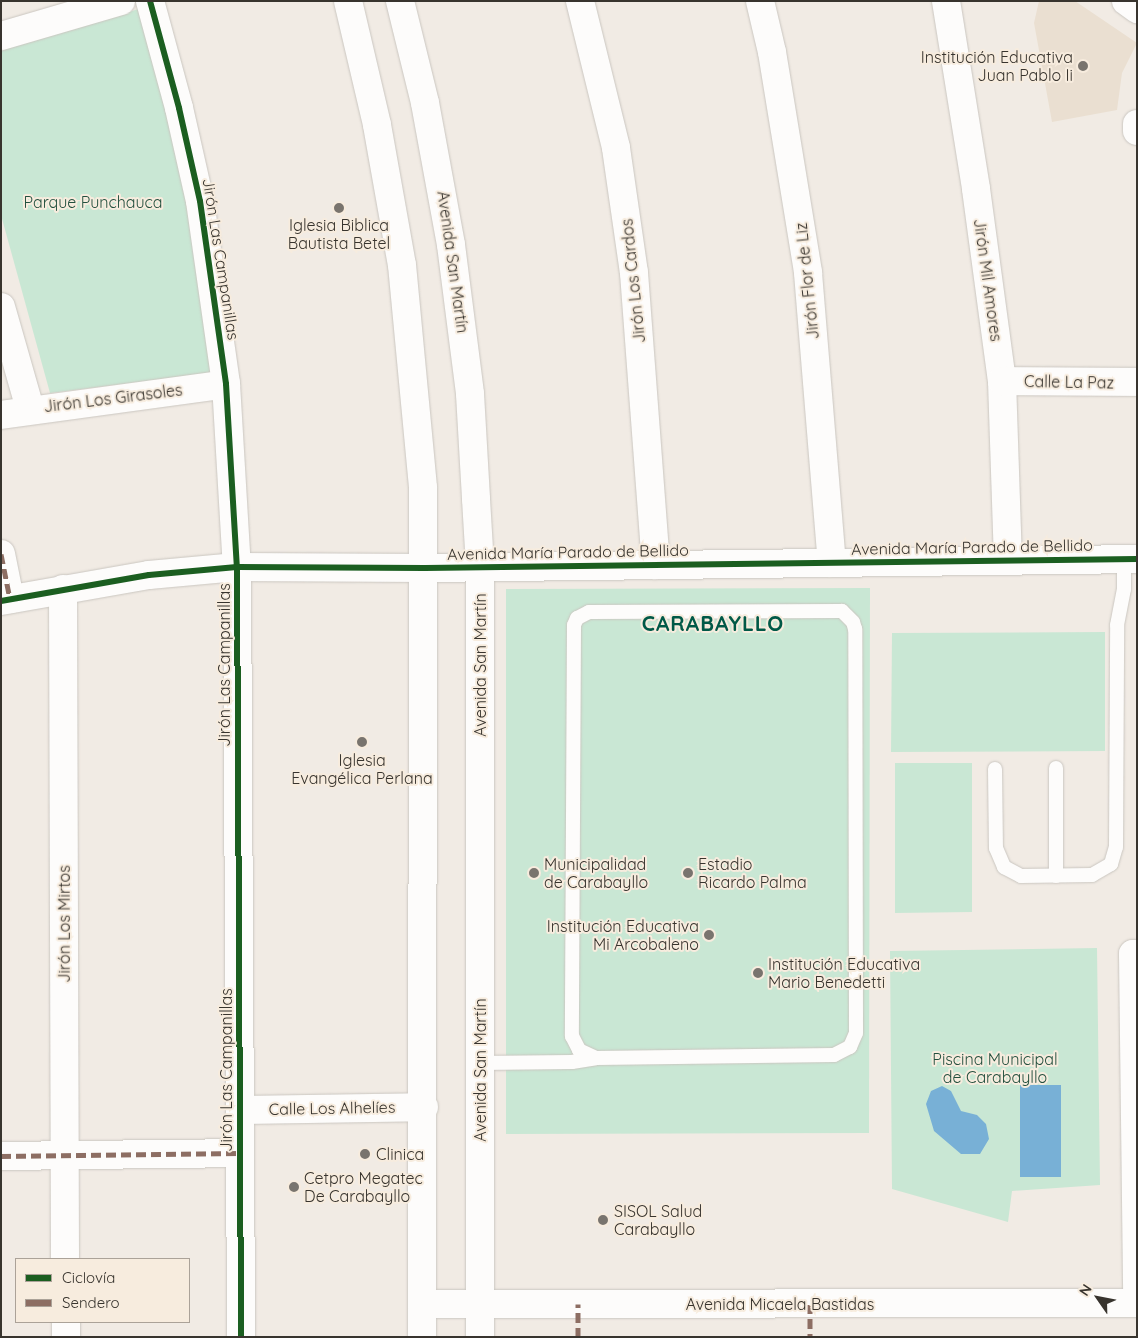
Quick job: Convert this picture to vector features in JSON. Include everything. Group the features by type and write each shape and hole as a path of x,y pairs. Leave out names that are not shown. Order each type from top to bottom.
{"street":[{"path":"1,36 122,1"},
{"name":"Jirón Las Campanillas","path":"150,1 180,108 200,201 226,384 237,567 241,1337"},
{"path":"348,1 377,125 402,265 417,400 425,568 422,1337"},
{"name":"Avenida San Martín","path":"400,1 427,112 458,289 470,394 480,567 480,1337"},
{"name":"Jirón Los Cardos","path":"580,1 616,148 634,273 656,565"},
{"name":"Jirón Flor de Liz","path":"760,1 780,99 808,273 832,563"},
{"name":"Jirón Mil Amores","path":"946,1 975,179 1002,381 1008,561"},
{"path":"1126,1 1137,9"},
{"path":"1137,124 1137,131"},
{"path":"1,307 30,409"},
{"name":"Calle La Paz","path":"1002,381 1137,382"},
{"name":"Jirón Los Girasoles","path":"1,414 226,384"},
{"path":"1,554 6,600"},
{"name":"Avenida María Parado de Bellido","path":"6,600 149,575 237,567 425,568 1131,559"},
{"name":"Jirón Los Mirtos","path":"63,589 66,1258"},
{"path":"1135,954 1137,1295"},
{"name":"Calle Los Alhelíes","path":"240,1110 424,1107"},
{"path":"1,1156 240,1153"},
{"name":"Avenida Micaela Bastidas","path":"422,1304 1137,1303"},
{"path":"66,1323 66,1337"}],"lane":[{"path":"995,769 996,848 1004,867 1022,876 1092,875 1110,864 1116,847 1117,625 1131,559"},
{"path":"480,1063 572,1062 596,1058 834,1055 850,1047 853,1041 855,629 853,622 842,611 589,612 574,624 572,1036 579,1050 596,1058"},
{"path":"1056,768 1056,876"}],"shaded area":[{"name":"Institución Educativa Juan Pablo Ii","path":"1039,1 1075,1 1137,43 1122,73 1117,110 1052,122 1034,23"}],"green space":[{"name":"Parque Punchauca","path":"139,9 160,82 185,196 212,373 50,393 1,215 1,47"},
{"name":"Estadio Ricardo Palma","path":"870,588 869,1133 506,1134 506,589"},
{"path":"1105,632 1105,751 891,752 892,633"},
{"path":"895,763 972,763 972,912 895,913"},
{"name":"Piscina Municipal de Carabayllo","path":"1097,948 1100,1185 1012,1191 1008,1222 892,1189 890,951"}],"water":[{"path":"1020,1085 1061,1085 1061,1177 1020,1177"},
{"path":"942,1086 951,1091 961,1111 977,1115 986,1124 989,1139 980,1154 961,1154 934,1131 926,1104 931,1091"}],"marked path":[{"path":"1,554 10,599"},
{"path":"1,1156 240,1153"},
{"path":"578,1304 578,1337"},
{"path":"810,1304 810,1337"}],"cycle path":[{"path":"150,1 179,108 200,201 226,384 237,567 241,1337"},
{"path":"1,601 149,575 237,567 425,568 1137,559"}],"place":[{"name":"Institución Educativa Juan Pablo Ii","path":"1083,66"},
{"name":"Iglesia Biblica Bautista Betel","path":"339,208"},
{"name":"Iglesia Evangélica Perlana","path":"362,742"},
{"name":"Municipalidad de Carabayllo","path":"534,873"},
{"name":"Estadio Ricardo Palma","path":"688,873"},
{"name":"Institución Educativa Mi Arcobaleno","path":"709,935"},
{"name":"Institución Educativa Mario Benedetti","path":"758,973"},
{"name":"Clinica","path":"365,1154"},
{"name":"Cetpro Megatec De Carabayllo","path":"294,1187"},
{"name":"SISOL Salud Carabayllo","path":"603,1220"}],"district":[{"name":"CARABAYLLO","path":"713,623"}]}
